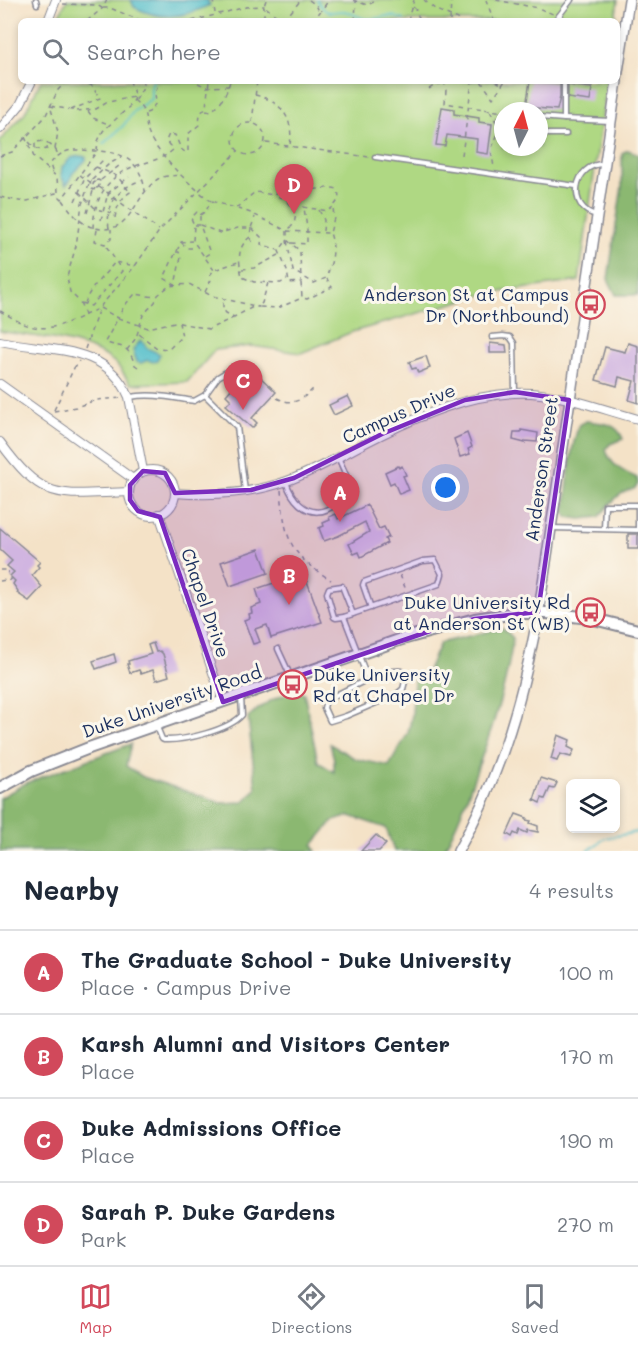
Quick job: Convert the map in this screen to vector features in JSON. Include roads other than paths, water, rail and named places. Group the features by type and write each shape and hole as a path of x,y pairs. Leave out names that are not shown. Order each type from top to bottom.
{"main road":[{"name":"Duke University Road","path":"0,788 89,748 402,639 475,619 538,612 590,618 638,630"}],"street":[{"name":"Anderson Street","path":"620,60 629,0"},
{"path":"50,18 60,2"},
{"path":"0,129 20,105 30,84"},
{"name":"Anderson Street","path":"458,851 474,821 509,738 523,688 538,612 616,84"},
{"path":"0,341 73,352 91,357 104,365 118,378 126,398 143,471"},
{"path":"0,384 133,479"},
{"name":"Campus Drive","path":"175,493 218,494 283,485 382,434 455,403 474,398 515,392 535,393 638,419"},
{"path":"0,442 24,473 47,489 76,494 129,492"},
{"path":"143,471 165,473 174,485 175,493 171,506 159,514 145,515 138,511 130,500 129,492 133,479 143,471"},
{"name":"Chapel Drive","path":"159,514 223,702"}],"lane":[{"path":"559,16 571,0"},
{"path":"564,84 564,119"},
{"path":"548,118 610,121"},
{"path":"548,134 566,134"},
{"path":"375,157 576,186"},
{"path":"597,216 588,213 580,205 576,186 580,176 587,169 597,164 604,164"},
{"path":"492,338 510,337 513,343 515,392"},
{"path":"126,398 152,396 194,401 204,395 218,377 236,366"},
{"path":"204,395 237,427 245,491"},
{"path":"283,485 303,507 312,512 328,510 341,498 349,484 349,479 338,457"},
{"path":"550,528 638,530 638,505 605,505 604,529"},
{"path":"353,614 342,586 329,588 327,594 334,617 344,617 353,614 371,608 439,584 442,574 435,560 423,561 367,580 363,585 371,608"},
{"path":"344,617 368,679"},
{"path":"278,648 292,679"},
{"path":"395,670 402,671 406,678 403,689 397,694 330,721 324,708 326,700 368,679 386,671 395,670"},
{"path":"157,725 162,739 184,740 236,722 242,715 241,696"}],"water":[{"path":"131,0 207,0 210,5 190,13 163,16 134,7"},
{"path":"86,157 86,160 72,174 66,185 61,176 62,167 71,158"},
{"path":"141,340 147,348 160,354 157,360 137,362 133,350"}],"waterway":[{"path":"317,0 328,12 344,11 364,18"},
{"path":"377,18 388,16 399,18"},
{"path":"103,144 123,126 134,111 151,99 152,84"},
{"path":"588,851 605,838 638,832"}],"place":[{"name":"Sarah P. Duke Gardens","path":"294,214"},
{"name":"Anderson St at Campus Dr (Northbound)","path":"590,305"},
{"name":"Duke Admissions Office","path":"243,410"},
{"name":"The Graduate School - Duke University","path":"340,522"},
{"name":"Karsh Alumni and Visitors Center","path":"289,605"},
{"name":"Duke University Rd at Anderson St (WB)","path":"591,613"},
{"name":"Duke University Rd at Chapel Dr","path":"292,685"}]}
